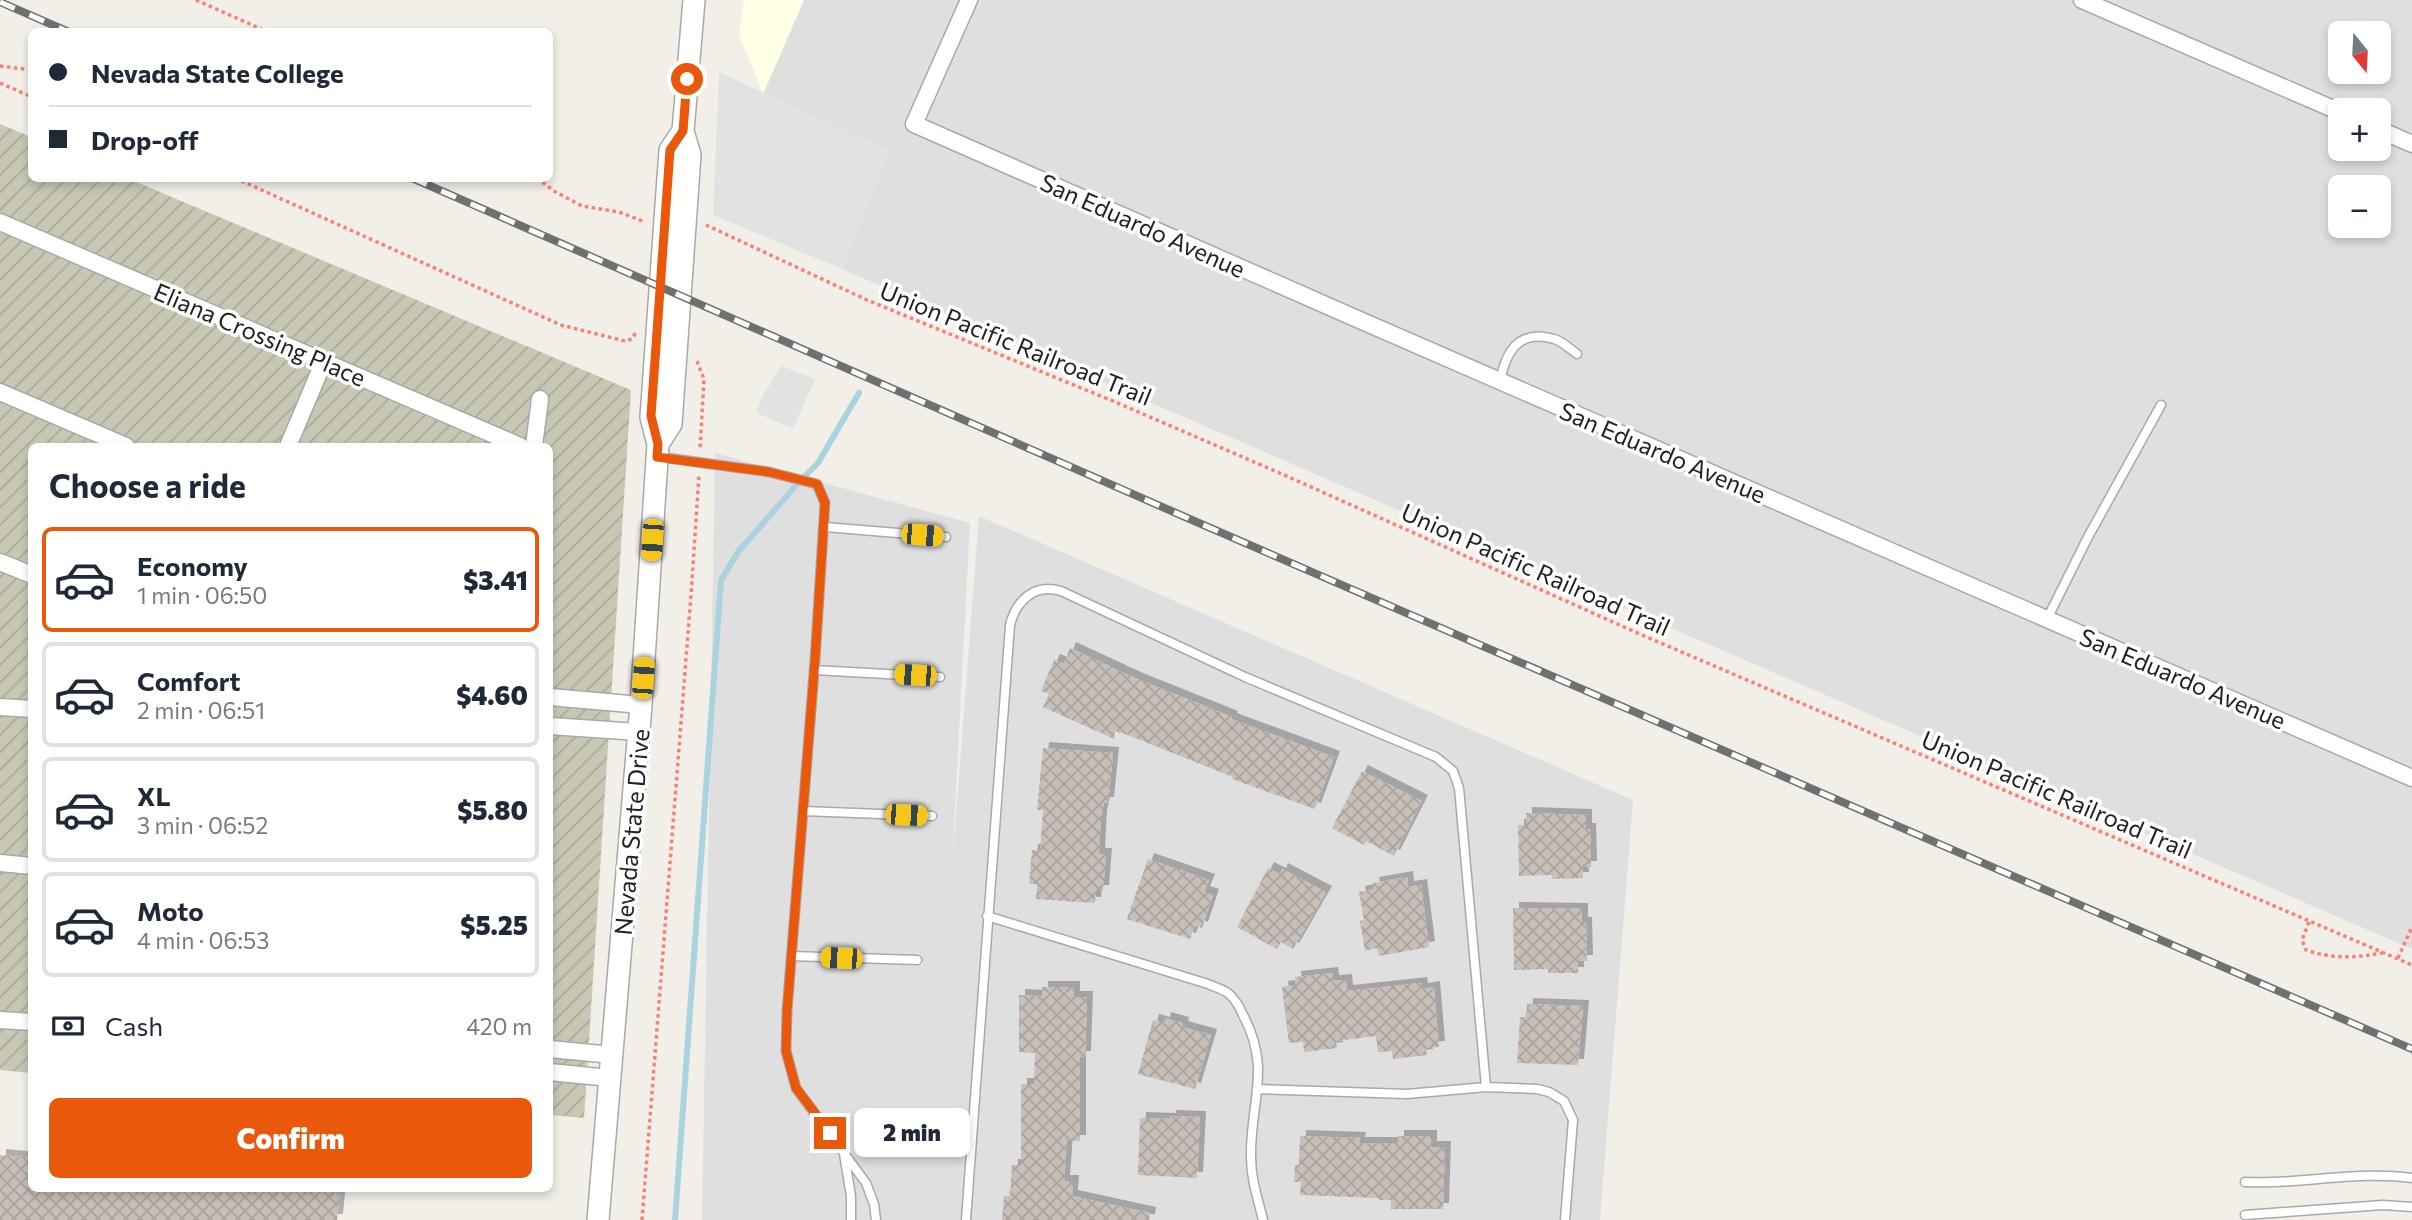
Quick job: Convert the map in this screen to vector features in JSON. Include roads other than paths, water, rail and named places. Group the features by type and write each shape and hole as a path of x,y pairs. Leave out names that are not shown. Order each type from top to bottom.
{"street":[{"name":"Nevada State Drive","path":"598,1220 641,705 657,450 651,416 670,150 683,131 694,0"},
{"name":"San Eduardo Avenue","path":"969,0 914,124 2412,778"},
{"path":"2082,0 2328,107"},
{"path":"2391,135 2412,144"},
{"name":"Eliana Crossing Place","path":"0,222 513,443"},
{"path":"289,443 324,361"},
{"path":"0,392 120,443"},
{"path":"534,443 540,399"},
{"path":"0,562 28,573"},
{"path":"553,697 641,705"},
{"path":"0,707 28,709"},
{"path":"553,726 638,732"},
{"path":"0,863 28,866"},
{"path":"0,1020 28,1022"},
{"path":"553,1049 612,1055"},
{"path":"553,1072 611,1078"}],"lane":[{"path":"1500,382 1504,361 1515,345 1532,336 1556,339 1577,355"},
{"path":"2047,619 2088,537 2161,405"},
{"path":"657,450 699,463 769,472 817,484 825,503 786,1051 796,1088 866,1183 874,1204 876,1220"},
{"path":"825,527 946,537"},
{"path":"966,1220 1010,625 1020,601 1040,589 1053,588 1245,677 1436,757 1453,771 1459,788 1486,1087"},
{"path":"814,670 940,677"},
{"path":"803,811 932,816"},
{"path":"987,916 1208,984 1228,993 1249,1026 1260,1065 1251,1158 1255,1196 1263,1220"},
{"path":"791,956 917,960"},
{"path":"1258,1089 1407,1094 1486,1087 1549,1092 1564,1101 1570,1110 1574,1132 1565,1220"},
{"path":"843,1151 850,1196 850,1220"},
{"path":"2245,1182 2385,1176 2412,1178"},
{"path":"2245,1215 2383,1205 2412,1207"}],"waterway":[{"path":"675,1220 721,580 738,552 818,463 859,393"}],"railway":[{"path":"0,2 60,28"},
{"path":"421,182 1192,520 2412,1049"}]}
